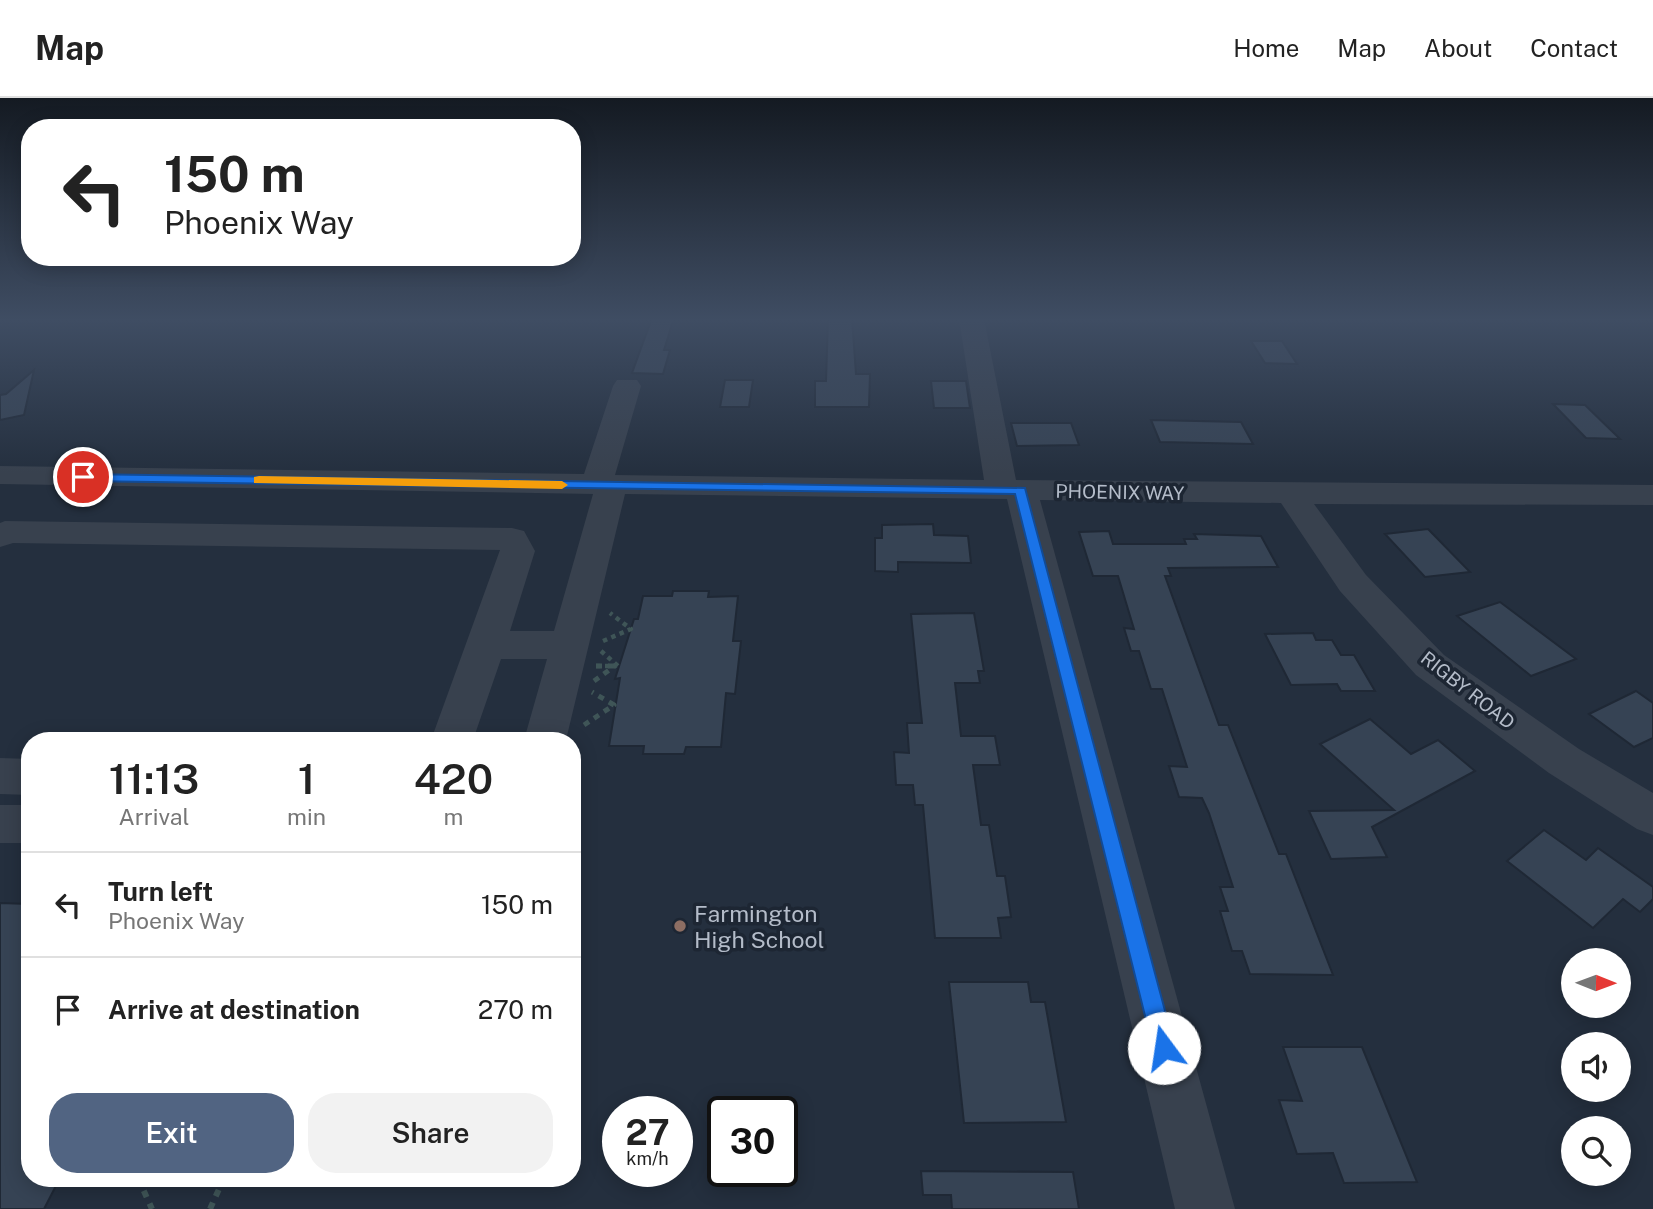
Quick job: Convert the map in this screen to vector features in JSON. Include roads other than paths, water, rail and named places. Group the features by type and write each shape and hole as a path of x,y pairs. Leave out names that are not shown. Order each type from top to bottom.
{"street":[{"path":"983,370 1011,490 1205,1209"},
{"path":"548,732 579,656 603,485 627,386"},
{"name":"PHOENIX WAY","path":"0,475 1292,494 1653,495"},
{"name":"RIGBY ROAD","path":"1292,494 1310,524 1353,583 1430,665 1564,761 1653,817"},
{"path":"0,537 5,532 512,539 518,551 455,732"},
{"path":"486,645 579,656"},
{"path":"0,776 21,776"},
{"path":"0,824 21,824"}],"place":[{"name":"Farmington High School","path":"680,926"}]}
